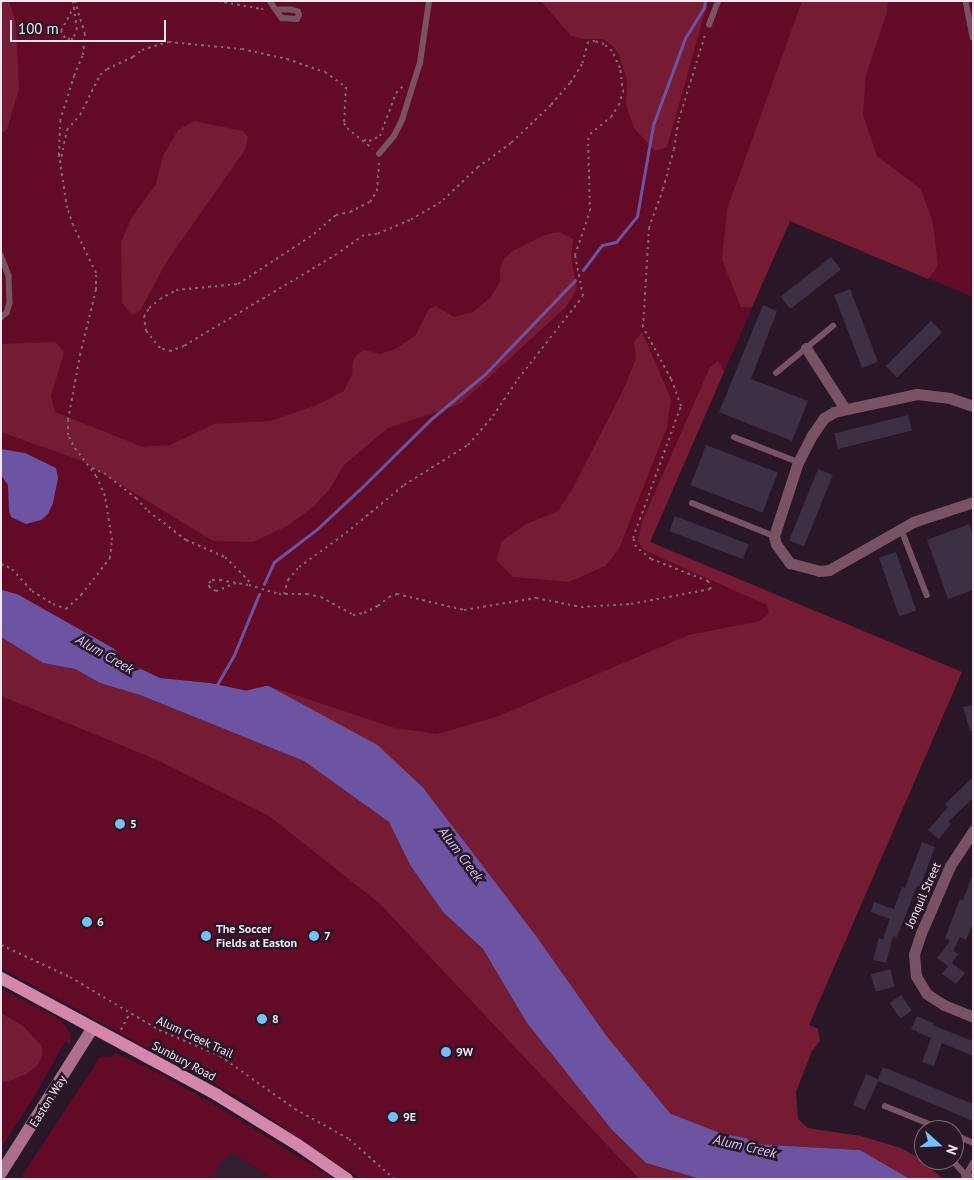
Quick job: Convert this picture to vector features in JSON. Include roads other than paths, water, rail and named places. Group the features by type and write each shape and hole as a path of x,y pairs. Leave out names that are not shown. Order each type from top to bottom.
{"main road":[{"name":"Sunbury Road","path":"1,978 226,1100 298,1145 347,1179"},
{"name":"Easton Way","path":"1,1173 92,1029"}],"street":[{"path":"806,348 845,408"},
{"path":"973,406 950,398 916,394 845,408 824,418 812,435 798,462 775,540 790,563 820,571 829,570 901,528 973,502"},
{"name":"Jonquil Street","path":"973,831 950,866 920,933 914,954 916,976 927,994 944,1005 973,1017"}],"lane":[{"path":"379,154 394,136 402,120 420,63 429,1"},
{"path":"709,25 718,1"},
{"path":"966,1 973,37"},
{"path":"270,2 282,18 297,19 300,15 292,10 279,10"},
{"path":"1,255 9,276 10,303 7,313 1,318"},
{"path":"776,373 833,326"},
{"path":"734,437 798,462"},
{"path":"692,504 775,540"},
{"path":"901,528 927,595"},
{"path":"885,1106 919,1120"},
{"path":"967,1177 973,1163"}],"water":[{"path":"1,449 25,453 56,468 58,478 53,503 48,514 41,520 26,524 11,517 8,485 1,475"},
{"path":"1,592 14,603 86,643 160,678 210,683 266,695 371,752 415,793 442,842 503,922 527,940 599,1042 664,1121 718,1142 860,1150 910,1179 700,1179 646,1163 612,1130 527,1023 483,949 443,912 410,865 389,822 304,761 140,695 100,683 75,669 43,663 1,637"}],"waterway":[{"path":"583,270 602,245 616,242 637,216 653,125 685,38 704,8 705,1"},
{"path":"264,584 274,562 317,529 431,419 485,374 575,280"},
{"path":"215,688 234,655 259,594"},
{"name":"Alum Creek","path":"1,599 14,603 108,656"},
{"name":"Alum Creek","path":"249,699 266,695 371,752 415,793 527,940 599,1042 664,1121 718,1142 743,1147"}],"place":[{"name":"5","path":"120,824"},
{"name":"6","path":"87,922"},
{"name":"The Soccer Fields at Easton","path":"206,936"},
{"name":"7","path":"314,936"},
{"name":"8","path":"262,1019"},
{"name":"9W","path":"446,1052"},
{"name":"9E","path":"393,1117"}]}
